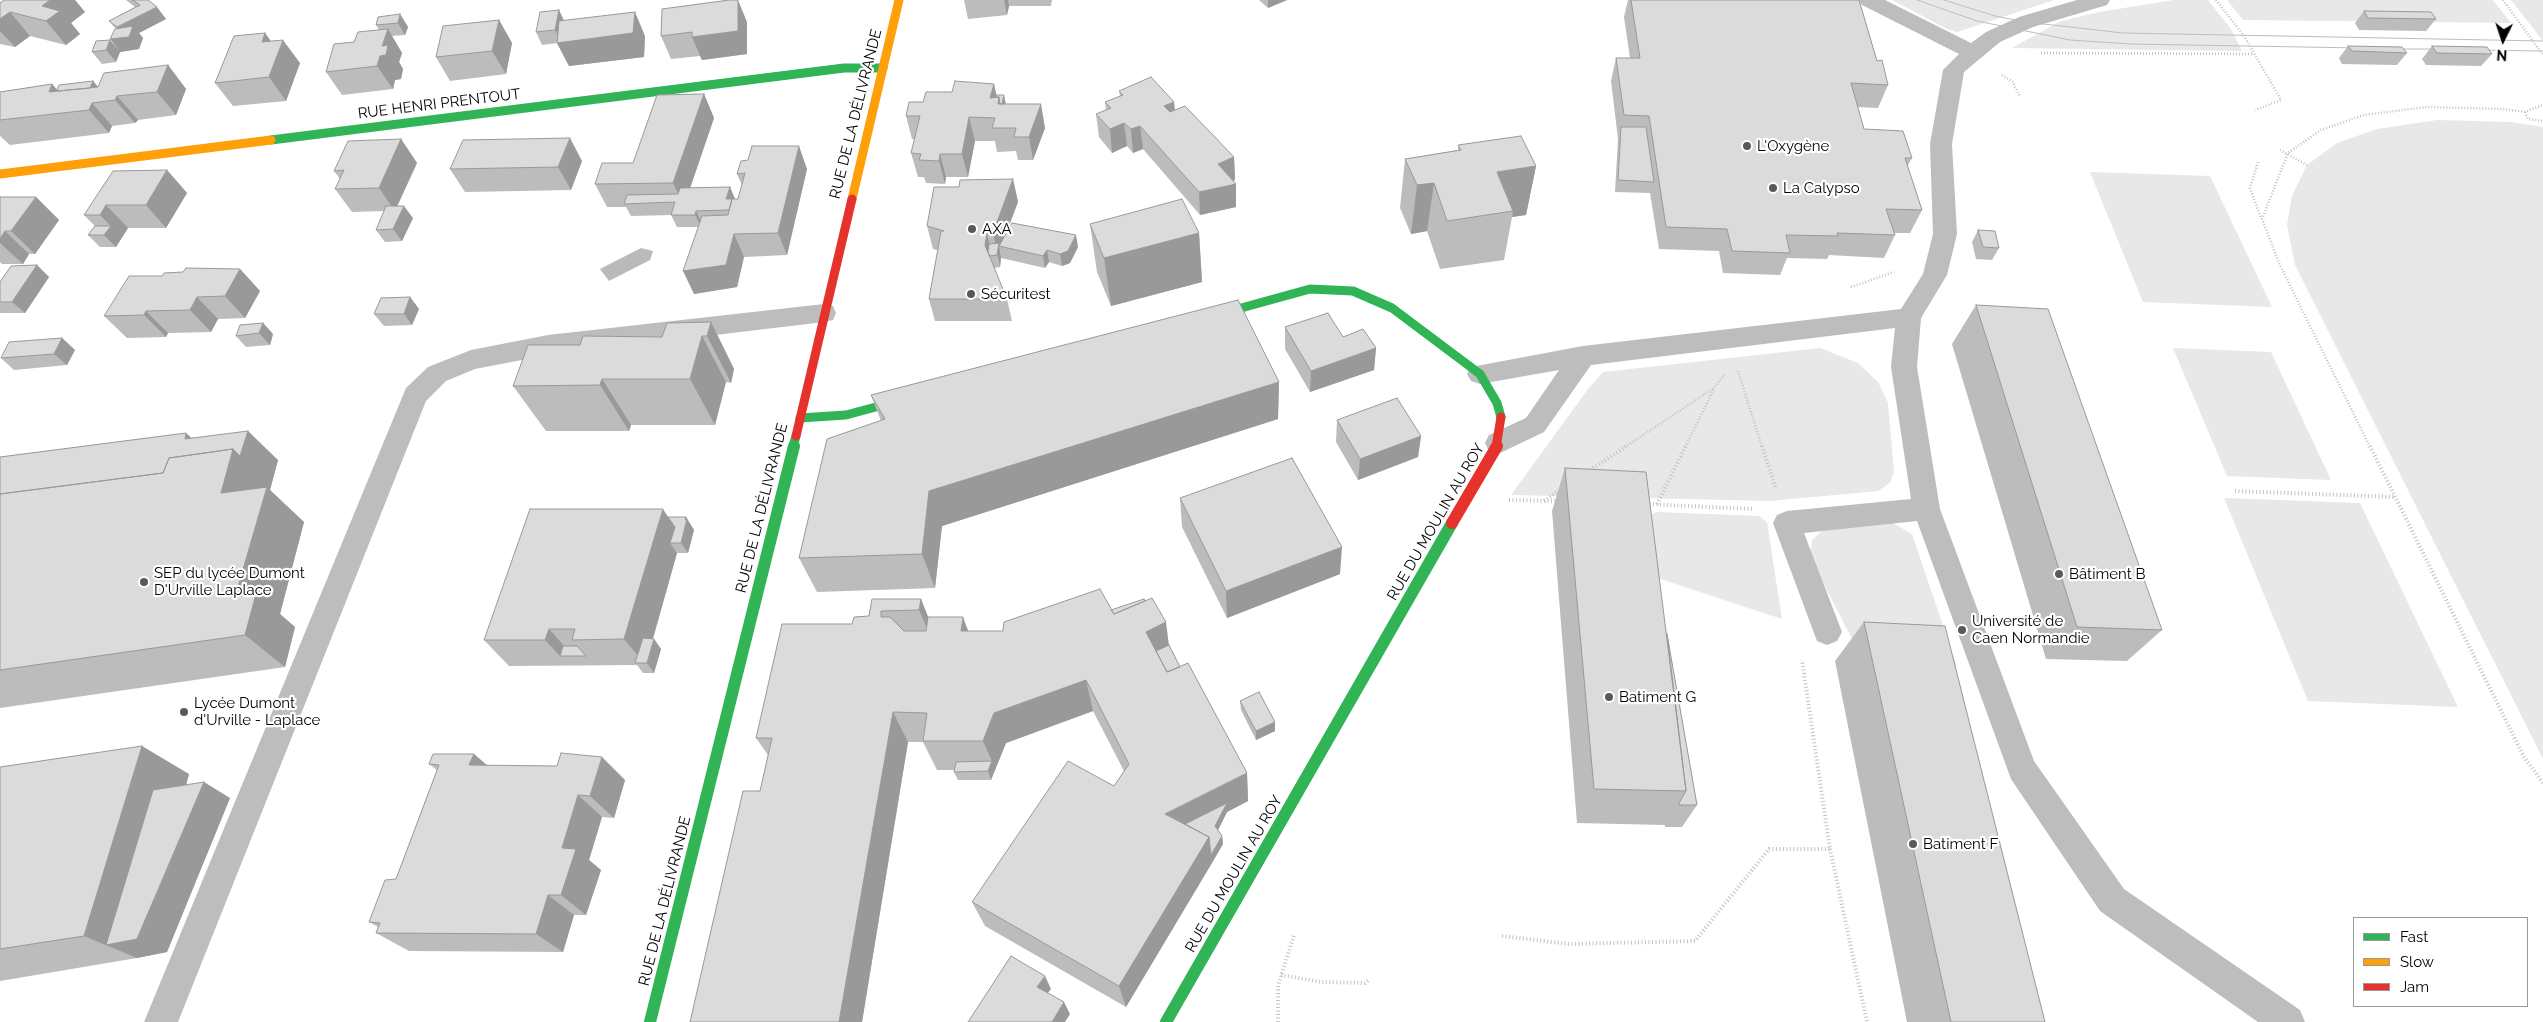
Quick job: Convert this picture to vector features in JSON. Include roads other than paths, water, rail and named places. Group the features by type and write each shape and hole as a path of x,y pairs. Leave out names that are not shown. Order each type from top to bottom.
{"street":[{"name":"RUE DE LA DÉLIVRANDE","path":"650,1022 800,418 899,0"},
{"name":"RUE HENRI PRENTOUT","path":"0,174 844,68 883,68"},
{"name":"RUE DU MOULIN AU ROY","path":"1166,1022 1498,443 1501,418 1497,403 1480,374 1392,308 1353,290 1310,289 1197,320"},
{"path":"800,418 846,416 922,395"}],"lane":[{"path":"1869,0 1973,53"},
{"path":"2100,0 2026,22 1993,37 1954,70 1941,144 1944,241 1935,275 1909,317 1904,367 1926,509 2022,770 2112,900 2288,1022"},
{"path":"161,1022 415,395 437,374 471,360 548,345 824,313"},
{"path":"1480,374 1583,356 1909,317"},
{"path":"1498,443 1535,425 1583,356"},
{"path":"1827,632 1787,523 1926,509"}],"tram line":[{"path":"1917,0 1977,21 2070,40 2131,44 2361,48"},
{"path":"1944,0 1995,16 2026,22 2123,33 2543,41"},
{"path":"2391,49 2443,49"},
{"path":"2476,50 2543,51"}],"place":[{"name":"L'Oxygène","path":"1747,146"},
{"name":"La Calypso","path":"1773,188"},
{"name":"AXA","path":"972,229"},
{"name":"Sécuritest","path":"971,294"},
{"name":"Bâtiment B","path":"2059,574"},
{"name":"SEP du lycée Dumont D'Urville Laplace","path":"144,582"},
{"name":"Université de Caen Normandie","path":"1962,630"},
{"name":"Batiment G","path":"1609,697"},
{"name":"Lycée Dumont d'Urville - Laplace","path":"184,712"},
{"name":"Batiment F","path":"1913,844"}]}
